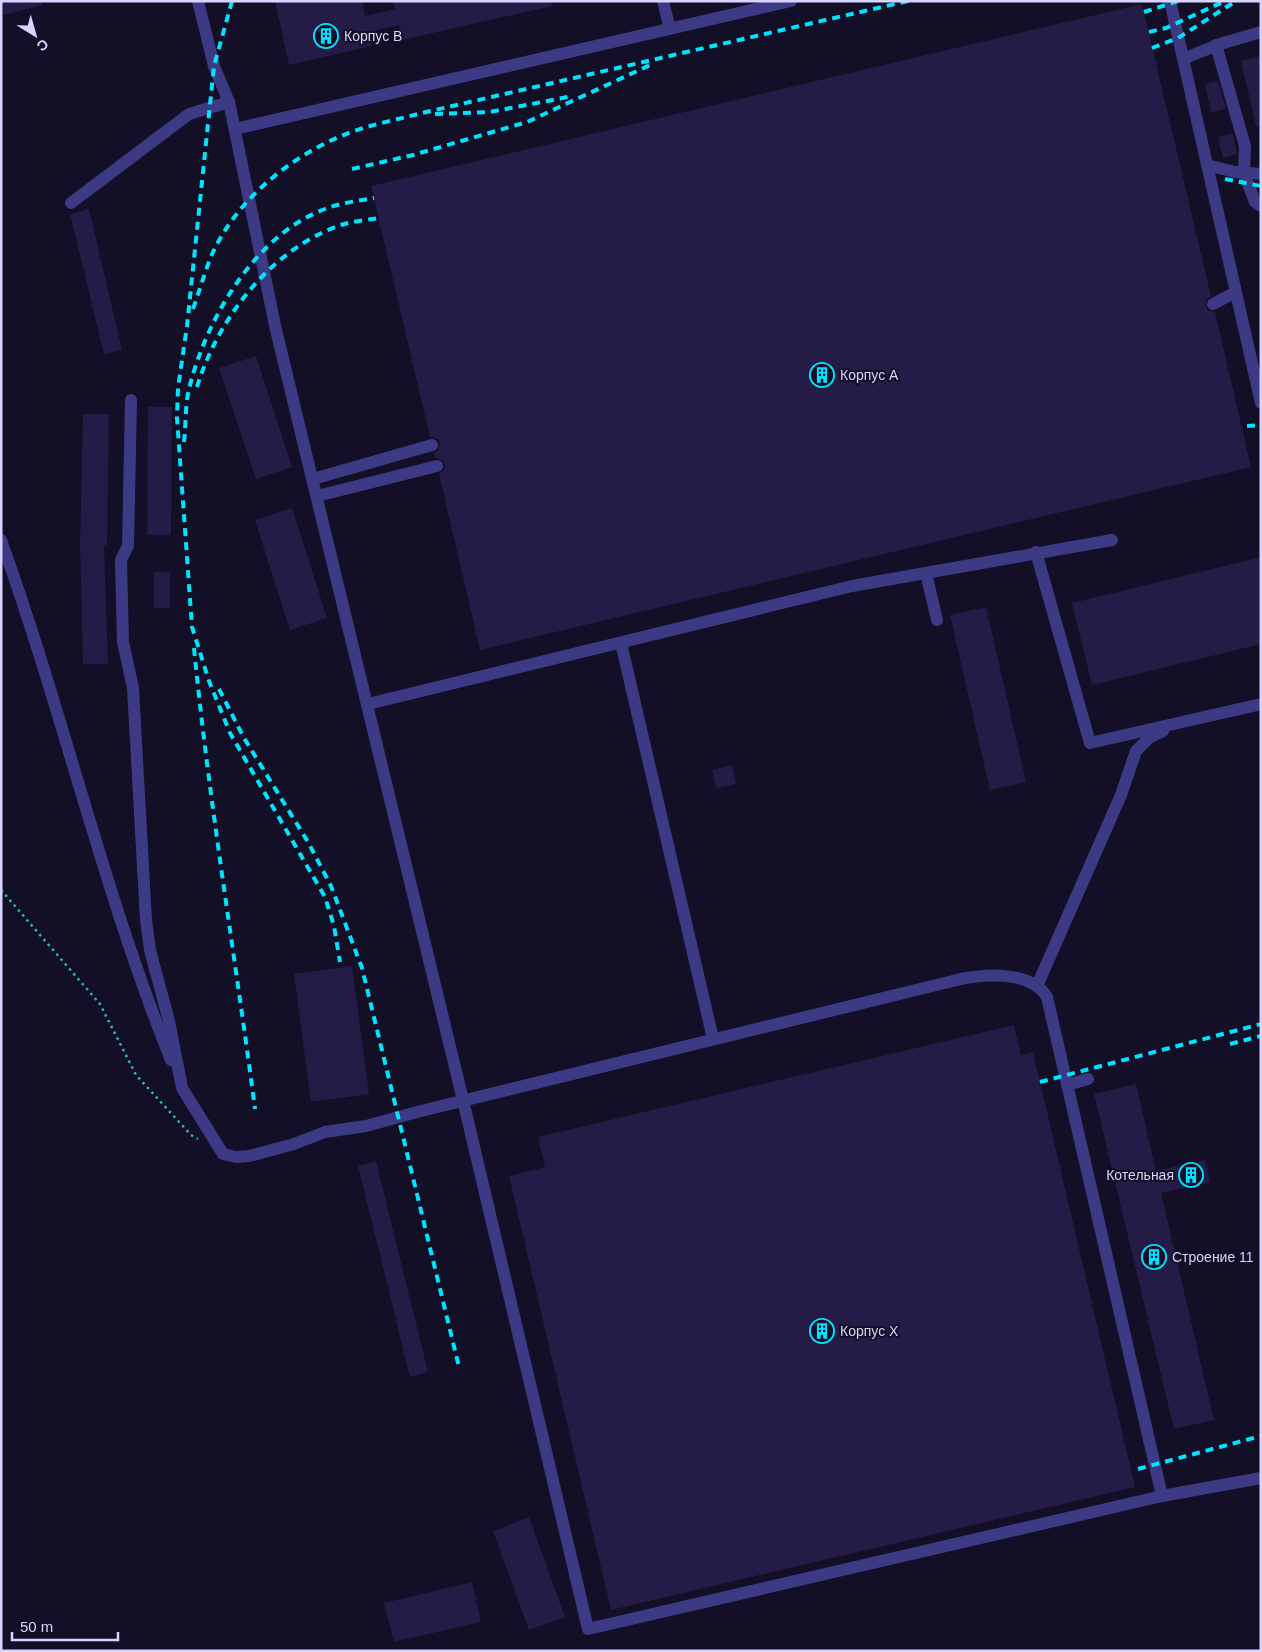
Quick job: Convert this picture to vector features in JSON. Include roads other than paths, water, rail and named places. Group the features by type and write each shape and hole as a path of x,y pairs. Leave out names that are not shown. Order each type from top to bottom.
{"lane":[{"path":"198,1 214,66 229,102 276,330 368,704 588,1629 1162,1496 1261,1478"},
{"path":"663,1 670,29"},
{"path":"235,129 670,29 744,6 791,1"},
{"path":"1170,1 1261,403"},
{"path":"1182,59 1261,32"},
{"path":"1216,46 1245,146 1244,173 1255,202 1261,206"},
{"path":"71,203 189,114 229,102"},
{"path":"1207,165 1244,173 1261,174"},
{"path":"1213,304 1236,292"},
{"path":"131,400 128,546 120,560 123,642 133,688 146,920 150,950 169,1021 182,1088"},
{"path":"313,479 432,445"},
{"path":"317,496 437,466"},
{"path":"1,540 58,712 116,912 146,999 182,1088 223,1154 236,1158 294,1144 325,1132 366,1126 463,1100 980,975 1002,976 1036,986 1042,989 1047,998 1162,1496"},
{"path":"368,704 852,586 1112,540"},
{"path":"1036,552 1090,743 1261,704"},
{"path":"926,573 937,620"},
{"path":"621,643 714,1040"},
{"path":"1036,986 1121,795 1136,751 1149,738 1181,722"},
{"path":"1067,1085 1088,1079"}],"railway":[{"path":"232,1 214,66 187,326 178,388 177,418 192,627 209,681 230,733 325,897 334,926 340,962"},
{"path":"193,309 210,259 220,239 247,202 282,170 301,157 341,136 422,113 908,1"},
{"path":"1144,12 1178,1"},
{"path":"1149,32 1166,28 1225,1"},
{"path":"1152,48 1178,38 1236,1"},
{"path":"352,169 413,155 527,122 650,65"},
{"path":"435,114 490,112 573,96"},
{"path":"1225,179 1261,186"},
{"path":"184,442 188,395 197,362 221,308 237,282 277,238 300,221 331,207 374,198"},
{"path":"197,387 206,361 233,312 270,269 292,251 316,236 341,225 379,218"},
{"path":"1247,426 1261,425"},
{"path":"194,648 215,821 255,1109"},
{"path":"219,689 244,738 308,842 331,886 362,968 459,1367"},
{"path":"1040,1082 1261,1024"},
{"path":"1230,1044 1261,1036"},
{"path":"1138,1469 1261,1436"}],"place":[{"name":"Корпус В","path":"326,36"},
{"name":"Корпус А","path":"822,375"},
{"name":"Котельная","path":"1191,1175"},
{"name":"Строение 11","path":"1154,1257"},
{"name":"Корпус Х","path":"822,1331"}]}
